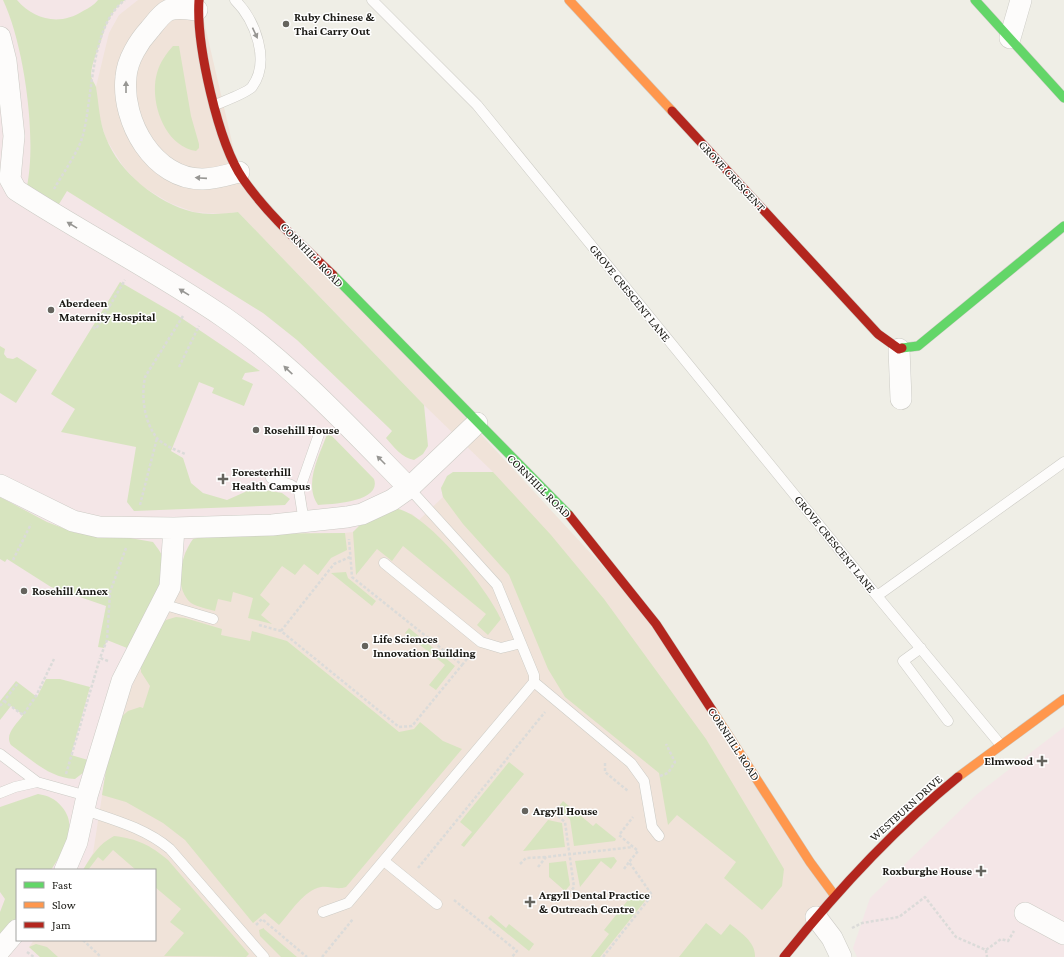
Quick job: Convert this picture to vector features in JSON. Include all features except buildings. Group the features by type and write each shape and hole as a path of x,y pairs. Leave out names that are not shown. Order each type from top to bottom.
{"street":[{"name":"GROVE CRESCENT","path":"569,0 878,334 899,349"},
{"path":"975,0 1064,98"},
{"path":"1010,38 1022,0"},
{"path":"198,5 183,8 166,5 142,38 126,76 126,98 131,120 141,141 172,171 203,179 239,172"},
{"name":"CORNHILL ROAD","path":"198,5 203,52 215,105 224,135 239,172 275,217 571,517 656,624 810,862 835,896"},
{"path":"0,37 6,61 14,136 10,179 16,190 225,318 274,357 352,430 409,488"},
{"path":"901,400 899,349 918,346 1064,226"},
{"path":"0,485 73,521 99,527 174,528 272,525 304,522 362,514 392,500 409,488 477,423"},
{"path":"65,869 77,842 109,718 127,669 170,587 174,528"},
{"name":"WESTBURN DRIVE","path":"784,957 816,917 875,852 932,799 1000,744 1064,699"},
{"path":"1025,913 1064,934"},
{"path":"816,917 832,938 841,957"},
{"path":"0,950 16,931"}],"lane":[{"path":"215,105 251,88 260,71 258,40 245,10 234,0"},
{"name":"GROVE CRESCENT LANE","path":"372,0 477,105 877,596 1000,744"},
{"path":"304,522 299,491 319,434"},
{"name":"GROVE CRESCENT LANE","path":"877,596 1064,462"},
{"path":"271,478 290,485 299,491"},
{"path":"323,912 348,903 534,682 534,675 497,585 409,488"},
{"path":"384,563 481,642 497,651 521,643"},
{"path":"162,604 213,619"},
{"path":"921,648 903,661 948,721"},
{"path":"534,682 631,763 644,781 652,827 659,836"},
{"path":"0,754 37,782 61,790 157,838 170,849 264,957"},
{"path":"0,792 37,782"},
{"path":"384,861 437,904"}],"path":[{"path":"55,187 83,136 92,66 106,26 119,4 125,0"},
{"path":"120,275 132,283"},
{"path":"92,327 96,330 126,279"},
{"path":"178,310 190,318"},
{"path":"185,314 145,377 143,388 147,418 157,438 185,454"},
{"path":"179,367 200,324 195,321"},
{"path":"61,790 100,658 107,640 110,592 133,527 157,438"},
{"path":"13,560 40,505"},
{"path":"259,625 281,631 399,727 412,726 462,665 352,576 350,552"},
{"path":"281,631 334,564 350,557"},
{"path":"100,658 127,669"},
{"path":"4,701 23,715 36,696 54,659"},
{"path":"0,706 18,683"},
{"path":"416,870 548,708 526,690"},
{"path":"644,781 664,775 672,769 675,762 674,757 666,744"},
{"path":"606,756 605,772 628,791 630,797"},
{"path":"554,812 565,822 570,854 574,887 565,899"},
{"path":"624,869 638,851 619,835 635,814"},
{"path":"520,864 526,858 633,847"},
{"path":"538,867 546,857"},
{"path":"603,957 652,894 629,862"},
{"path":"832,938 862,923 899,918 925,897 956,937 986,950"},
{"path":"452,899 517,950 512,957"},
{"path":"986,950 1001,939 1008,941 1025,913"},
{"path":"245,934 262,919 307,957"},
{"path":"84,941 101,957"},
{"path":"986,950 987,957"}],"shaded area":[{"path":"0,0 199,0 239,172 656,624 835,896 784,957 0,957"},
{"name":"Foresterhill Health Campus","path":"0,0 138,0 119,15 109,33 96,87 98,112 106,139 123,166 140,185 170,203 194,212 223,214 238,212 424,405 493,472 453,472 441,488 443,497 419,520 412,514 391,511 382,517 359,526 353,532 216,534 185,552 181,580 166,620 159,627 141,664 119,719 107,764 93,853 84,869 16,869 16,941 33,941 29,947 40,957 0,957"},
{"name":"Roxburghe House","path":"1064,727 1064,957 857,957 853,948 870,898 976,795"}],"green space":[{"path":"3,0 17,0 24,7 39,16 48,19 56,19 74,16 89,8 98,0 125,0 116,8 107,24 94,58 91,72 91,77 96,87 102,125 112,151 120,163 141,184 153,194 179,208 198,213 216,214 238,212 424,405 428,446 423,454 414,460 398,452 386,438 392,431 297,340 263,313 67,191 56,209 27,186 30,166 30,143 27,92 17,41"},
{"path":"173,46 179,46 191,116 199,144 199,148 196,151 175,141 167,132 157,109 155,84 157,73 164,58"},
{"path":"120,282 177,315 260,371 245,373 242,379 253,384 244,406 212,393 214,388 199,382 171,451 183,458 191,483 203,493 227,500 254,488 282,493 290,499 285,505 134,511 127,502 136,447 61,432 75,409 51,394"},
{"path":"0,346 5,349 4,354 7,358 13,359 17,357 37,370 16,403 0,393"},
{"path":"328,432 374,479 374,487 371,493 354,500 334,504 318,505 312,488 312,478 317,459"},
{"path":"453,472 493,472 551,535 604,599 706,739 784,869 782,886 762,910 724,878 736,862 677,815 668,825 659,773 565,697 548,669 509,575 463,524 443,497 441,488 447,476"},
{"path":"0,497 47,522 76,533 130,538 153,542 163,557 164,572 156,594 127,648 107,640 104,648 98,647 106,606 51,587 7,559 5,562 0,559"},
{"path":"398,509 411,514 441,539 484,590 501,619 488,635 477,625 486,614 403,546 392,561 377,549 356,575 353,532 359,526"},
{"path":"345,533 347,550 331,558 318,575 304,564 295,575 282,566 260,595 270,604 261,615 272,624 248,618 253,598 233,592 231,602 218,599 215,611 191,603 185,597 182,589 182,562 193,539 216,534"},
{"path":"346,572 348,578 376,601 372,606 331,573"},
{"path":"176,617 185,618 222,629 221,635 250,641 252,631 287,641 399,732 414,729 420,722 443,741 462,749 346,887 321,887 309,892 279,925 265,913 253,923 185,840 163,823 126,802 102,795 107,764 119,719 128,711 140,707 143,708 150,686 141,672 141,664 159,627 166,620"},
{"path":"409,628 455,666 436,690 429,685 445,665 405,633"},
{"path":"46,679 60,679 90,687 71,755 88,760 88,769 75,779 57,775 41,767 11,745 9,741 10,733 23,715 11,706 0,720 0,701 16,681 37,697"},
{"path":"509,762 524,774 464,847 461,845 472,832 460,822"},
{"path":"38,794 51,798 57,801 67,815 69,831 64,847 52,869 16,869 16,918 0,938 0,912 5,899 0,892 0,807"},
{"path":"563,801 593,826 596,823 616,839 615,841 574,846 570,819 557,809"},
{"path":"548,820 562,823 565,847 523,851"},
{"path":"114,836 137,841 155,850 168,860 249,954 246,957 164,956 184,933 170,922 181,909 156,888 156,869 135,869 113,850 103,861 98,857 89,869 84,869 96,850"},
{"path":"614,857 617,861 611,869 601,861 580,887 575,861"},
{"path":"566,861 570,885 565,891 549,877 549,863"},
{"path":"636,890 645,901 600,957 591,957 609,934 604,930"},
{"path":"491,915 506,928 509,924 534,944 529,951 488,918"},
{"path":"706,923 721,935 730,924 747,938 753,947 755,957 679,957"},
{"path":"264,928 297,957 281,957 260,936 259,930"},
{"path":"36,944 47,947 58,957 40,957 29,947"}],"traffic: fast":[{"path":"975,0 1064,98"},
{"path":"902,348 918,346 1064,226"},
{"path":"333,275 569,515"}],"traffic: slow":[{"path":"569,0 672,111"},
{"path":"958,777 1064,699"},
{"path":"712,710 810,862 835,896"}],"traffic: jam":[{"path":"199,0 201,41 210,92 225,142 234,163 243,179 263,205 333,275"},
{"path":"672,111 878,334 899,349 902,348"},
{"path":"569,515 656,624 712,710"},
{"path":"784,957 866,862 911,818 958,777"}],"place":[{"name":"Ruby Chinese & Thai Carry Out","path":"286,24"},
{"name":"Aberdeen Maternity Hospital","path":"51,310"},
{"name":"Rosehill House","path":"256,430"},
{"name":"Foresterhill Health Campus","path":"223,479"},
{"name":"Rosehill Annex","path":"24,591"},
{"name":"Life Sciences Innovation Building","path":"365,646"},
{"name":"Elmwood","path":"1042,761"},
{"name":"Argyll House","path":"525,811"},
{"name":"Roxburghe House","path":"981,871"},
{"name":"Argyll Dental Practice & Outreach Centre","path":"530,902"}]}
